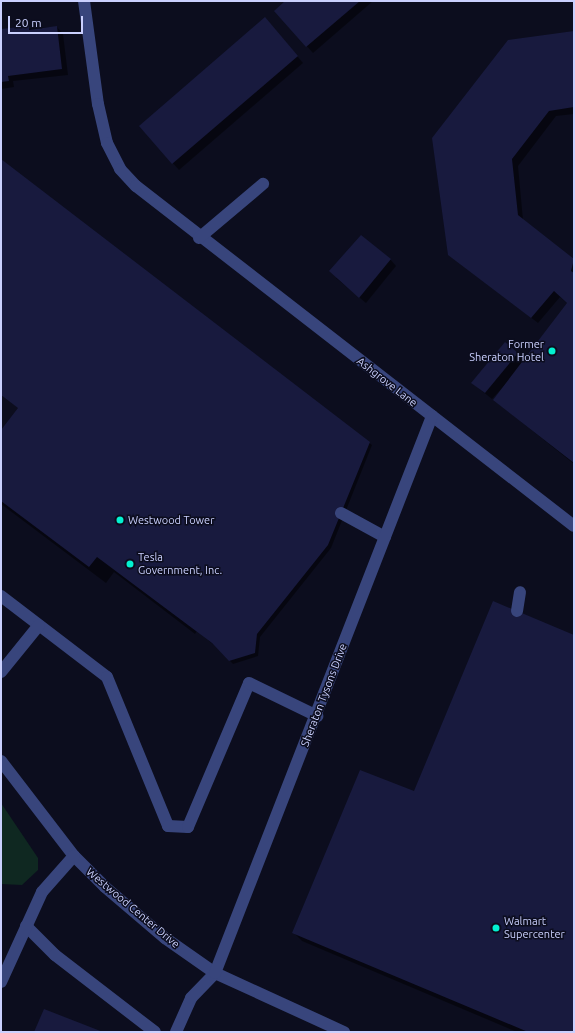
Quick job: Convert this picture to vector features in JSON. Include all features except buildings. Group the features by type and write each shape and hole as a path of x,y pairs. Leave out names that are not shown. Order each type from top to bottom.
{"street":[{"name":"Ashgrove Lane","path":"84,1 98,104 112,155 120,169 136,186 200,238 574,526"},
{"path":"200,238 264,184"},
{"name":"Sheraton Tysons Drive","path":"215,973 317,716 432,416"},
{"path":"341,513 385,537"},
{"path":"518,611 520,592"},
{"path":"1,596 107,677 168,826 188,827 249,683 317,716"},
{"path":"1,672 39,625"},
{"name":"Westwood Center Drive","path":"1,761 74,856 105,887 166,938 215,973 344,1032"},
{"path":"1,982 42,892 74,856"},
{"path":"26,926 55,955 155,1032"},
{"path":"176,1032 191,998 215,973"}],"green space":[{"path":"1,803 38,858 38,870 22,885 1,884"}],"place":[{"name":"Former Sheraton Hotel","path":"552,351"},
{"name":"Westwood Tower","path":"120,520"},
{"name":"Tesla Government, Inc.","path":"130,564"},
{"name":"Walmart Supercenter","path":"496,928"}]}
